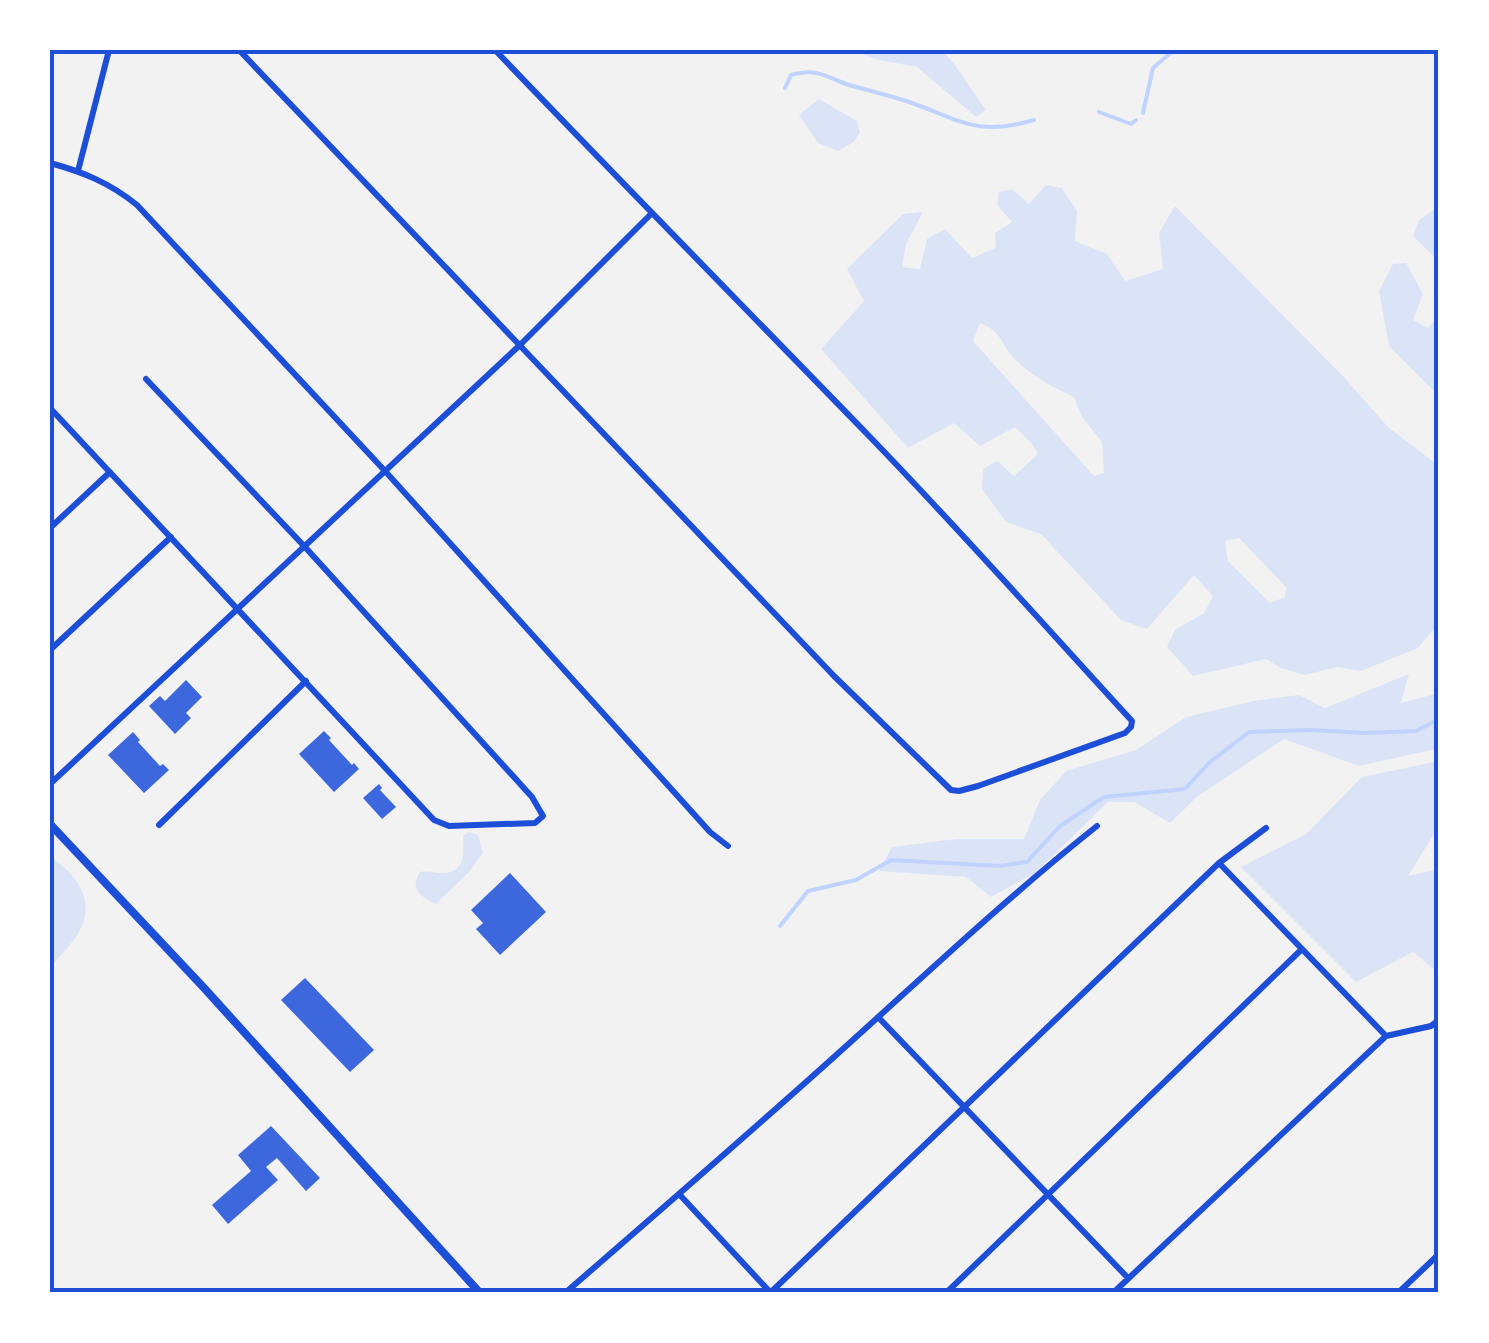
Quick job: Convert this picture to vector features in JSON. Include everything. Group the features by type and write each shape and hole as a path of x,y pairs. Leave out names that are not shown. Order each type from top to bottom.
{"street":[{"path":"78,171 109,50"},
{"path":"239,50 834,676 951,790 978,786 1125,733 1132,721 870,437 494,50"},
{"path":"50,163 116,188 137,205 385,471 710,832 728,846"},
{"path":"50,784 521,344 652,214"},
{"path":"50,408 434,820 449,826 535,823 543,816 532,798 305,548 146,379"},
{"path":"50,528 110,472"},
{"path":"50,650 171,537"},
{"path":"159,825 306,681"},
{"path":"50,824 480,1293"},
{"path":"565,1293 989,915 1097,826"},
{"path":"680,1194 770,1293 1219,863 1266,828"},
{"path":"1219,863 1386,1036"},
{"path":"946,1293 1302,949"},
{"path":"878,1017 1128,1278"},
{"path":"1113,1293 1386,1036 1431,1026 1439,1020"},
{"path":"1398,1293 1439,1254"}],"shaded area":[{"path":"851,50 942,50 986,110 976,117 917,67"},
{"path":"819,99 857,121 860,132 854,142 838,151 818,143 799,115"},
{"path":"1046,185 1062,188 1077,211 1075,241 1107,254 1125,281 1163,269 1159,233 1175,206 1388,427 1439,466 1439,623 1418,648 1361,671 1337,667 1305,675 1266,659 1193,676 1167,647 1175,630 1204,613 1213,596 1194,575 1147,629 1121,620 1041,534 1006,522 982,489 983,469 997,461 1014,476 1038,454 1015,427 980,446 954,423 908,448 821,349 864,301 847,269 903,214 923,212 906,244 902,267 920,269 927,239 945,229 972,258 996,248 995,233 1012,222 997,205 999,192 1012,189 1029,204","holes":["980,323 996,333 1026,369 1074,397 1082,417 1102,442 1104,473 1094,476 973,341","1239,538 1286,587 1285,597 1270,603 1228,561 1225,541"]},
{"path":"1439,206 1439,258 1413,236 1419,220"},
{"path":"1406,263 1423,294 1413,320 1428,328 1439,316 1439,396 1389,346 1379,291 1393,264"},
{"path":"1409,674 1401,703 1439,693 1436,749 1359,766 1284,739 1198,796 1170,823 1134,802 1108,802 1035,873 991,897 966,877 879,871 892,847 956,839 1024,839 1040,800 1066,771 1136,750 1186,717 1299,695 1325,708"},
{"path":"1439,761 1439,826 1408,876 1439,869 1439,974 1413,952 1356,982 1241,867 1306,834 1362,777"},
{"path":"469,832 478,835 483,853 436,904 425,898 416,888 420,872 447,873 458,867 463,857 463,836"},
{"path":"50,857 75,879 86,908 77,935 50,968"}],"building":[{"path":"186,680 202,697 186,713 191,718 175,734 149,706 160,696 165,701"},
{"path":"324,731 359,769 334,792 299,754"},
{"path":"133,732 160,766 163,764 169,770 144,793 108,755"},
{"path":"379,784 396,807 382,819 363,798"},
{"path":"510,873 546,912 500,955 476,929 483,923 471,910"},
{"path":"305,978 374,1050 350,1072 281,1000"},
{"path":"271,1126 320,1178 306,1191 277,1158 266,1167 278,1180 228,1224 212,1205 251,1171 238,1155"}],"waterway":[{"path":"1143,113 1153,68 1174,50"},
{"path":"785,88 791,75 815,73 969,124 997,127 1034,120"},
{"path":"1099,112 1131,124 1136,120"},
{"path":"780,926 808,891 856,880 891,860 1000,866 1027,862 1060,826 1104,797 1185,789 1210,762 1249,732 1416,731 1439,719"}]}
